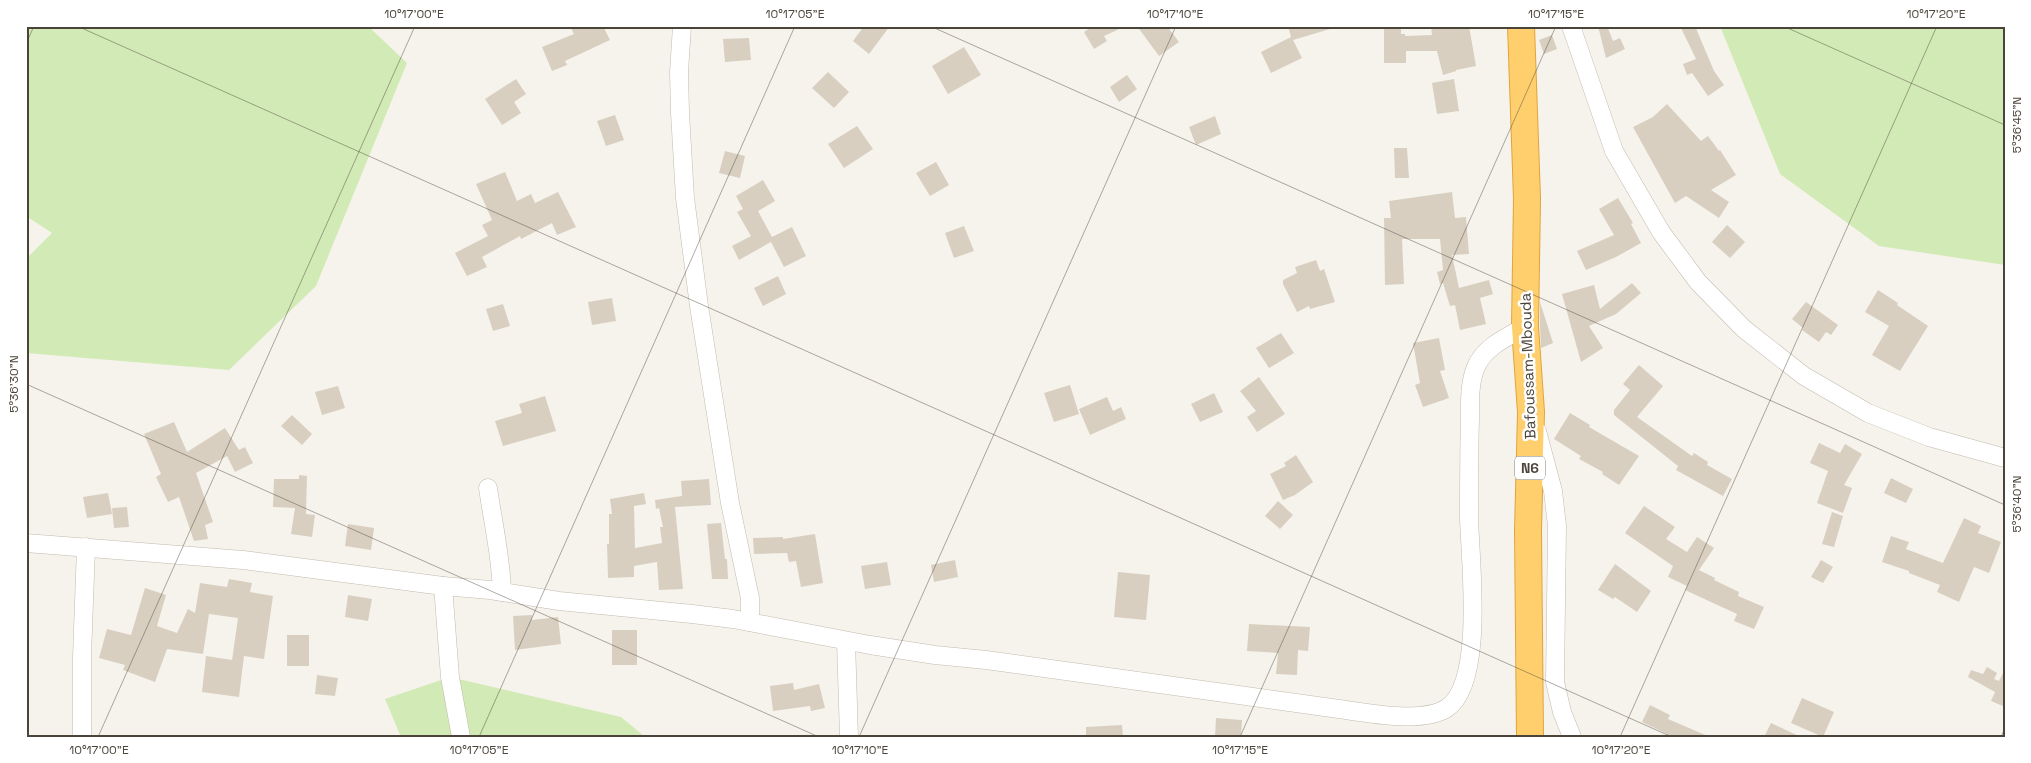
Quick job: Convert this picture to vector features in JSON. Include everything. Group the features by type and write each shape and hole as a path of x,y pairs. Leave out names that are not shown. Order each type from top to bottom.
{"highway":[{"name":"Bafoussam-Mbouda","path":"1521,26 1527,199 1525,327 1531,412 1528,530 1530,737"}],"street":[{"path":"682,26 679,72 685,198 699,306 730,503 750,598 750,622"},
{"path":"1572,26 1614,151 1661,232 1687,268 1698,282 1744,328 1804,376 1868,413 1929,437 2005,458"},
{"path":"26,543 243,560 502,592 550,600 655,610 750,622 846,641 935,655 986,660 1339,709 1420,716 1439,712 1449,707 1464,687 1468,672 1472,633 1469,430 1472,382 1476,366 1483,355 1492,347 1525,327"},
{"path":"1531,412 1553,490 1557,526 1555,682 1562,712 1572,737"},
{"path":"488,488 499,548 502,592"},
{"path":"82,737 82,657 86,547"},
{"path":"443,586 450,677 461,737"},
{"path":"846,641 849,737"}],"green space":[{"path":"26,26 368,26 407,63 316,286 229,370 26,353 26,259 52,233 26,216"},
{"path":"1720,26 2005,26 2005,265 1879,246 1780,174"},
{"path":"450,677 621,717 645,737 401,737 385,699"}],"building":[{"path":"570,26 603,26 610,40 565,61 567,65 552,71 542,47 574,34"},
{"path":"864,26 890,26 869,54 853,41"},
{"path":"1093,26 1126,26 1104,36 1107,41 1094,49 1084,32"},
{"path":"1137,26 1167,26 1179,42 1159,56"},
{"path":"1288,26 1329,26 1330,29 1293,40 1302,58 1271,73 1261,52 1291,37"},
{"path":"1384,26 1401,26 1401,34 1405,34 1405,36 1432,35 1431,26 1469,26 1476,66 1443,75 1437,51 1406,51 1406,63 1384,63"},
{"path":"1598,26 1607,26 1613,41 1620,38 1625,49 1606,58"},
{"path":"1680,26 1695,26 1714,71 1724,85 1708,96 1692,73 1687,75 1683,64 1696,59"},
{"path":"1552,35 1557,49 1544,54 1539,40"},
{"path":"749,38 751,60 725,62 723,39"},
{"path":"964,47 981,75 948,94 932,66"},
{"path":"828,72 849,92 834,108 812,88"},
{"path":"1127,75 1137,89 1119,102 1110,87"},
{"path":"516,79 526,94 514,102 521,113 502,125 485,99"},
{"path":"1454,79 1459,111 1437,114 1432,83"},
{"path":"1667,104 1701,141 1708,136 1720,150 1736,175 1711,190 1729,202 1719,218 1686,196 1675,203 1633,127 1653,117"},
{"path":"615,115 624,140 606,146 597,121"},
{"path":"1215,116 1221,134 1196,145 1189,127"},
{"path":"857,126 873,149 844,168 828,144"},
{"path":"1394,148 1407,148 1409,178 1395,178"},
{"path":"725,151 745,156 740,178 719,173"},
{"path":"936,162 949,185 930,196 916,173"},
{"path":"505,172 517,201 531,194 535,203 558,192 576,227 557,235 552,223 521,239 520,236 482,257 487,267 467,276 455,253 488,236 482,225 492,220 476,184"},
{"path":"763,180 775,201 758,211 772,237 792,227 806,256 784,267 771,242 739,260 732,246 751,236 737,212 743,209 736,196"},
{"path":"1452,192 1455,218 1466,217 1469,254 1452,255 1459,288 1489,280 1493,294 1480,298 1486,324 1460,330 1455,305 1450,306 1443,283 1440,284 1437,272 1443,270 1440,239 1402,239 1404,284 1385,285 1384,218 1391,218 1389,201"},
{"path":"1618,198 1633,223 1631,224 1641,243 1616,257 1586,270 1577,251 1614,235 1599,209"},
{"path":"1727,225 1745,242 1730,258 1712,242"},
{"path":"964,226 974,251 954,258 945,233"},
{"path":"1316,260 1320,271 1324,269 1335,302 1310,309 1309,306 1297,312 1283,284 1283,280 1297,273 1295,267"},
{"path":"778,276 786,294 763,306 754,288"},
{"path":"1632,283 1641,293 1616,314 1589,326 1603,348 1581,362 1562,294 1594,285 1600,309"},
{"path":"1878,290 1928,326 1900,371 1872,355 1889,326 1865,312"},
{"path":"612,298 616,321 592,325 588,302"},
{"path":"1540,302 1553,343 1541,348 1540,327"},
{"path":"1806,302 1838,325 1831,335 1826,332 1819,342 1802,330 1803,328 1792,319"},
{"path":"503,304 510,326 493,331 486,309"},
{"path":"1281,333 1294,353 1269,368 1256,348"},
{"path":"1439,338 1445,370 1440,371 1449,398 1423,407 1415,385 1420,383 1413,343"},
{"path":"1639,365 1663,386 1637,417 1692,456 1694,453 1708,462 1707,465 1732,479 1723,496 1676,470 1678,466 1614,415 1614,410 1630,390 1623,384"},
{"path":"1259,377 1285,414 1257,432 1247,417 1256,411 1240,391"},
{"path":"1070,385 1079,414 1054,422 1044,393"},
{"path":"338,386 345,408 322,415 315,392"},
{"path":"1214,393 1223,412 1200,422 1191,404"},
{"path":"545,396 556,431 503,446 495,421 522,413 519,404"},
{"path":"1107,397 1113,411 1121,407 1126,419 1090,435 1079,409"},
{"path":"1570,413 1590,425 1589,427 1639,456 1619,485 1602,474 1603,472 1579,459 1581,456 1554,439"},
{"path":"292,415 312,434 302,445 281,426"},
{"path":"174,422 187,452 225,428 239,450 245,447 253,463 235,472 227,456 196,473 213,522 205,525 208,539 194,541 179,497 168,502 156,477 161,474 144,434"},
{"path":"1819,443 1840,453 1845,444 1862,454 1844,485 1852,488 1843,513 1817,503 1828,471 1810,463"},
{"path":"1296,455 1313,482 1295,495 1283,500 1270,474 1286,466 1284,463"},
{"path":"299,475 307,476 306,514 315,515 312,537 291,534 295,508 273,507 274,479 299,479"},
{"path":"1891,478 1913,489 1906,503 1884,493"},
{"path":"709,479 711,505 675,507 683,589 659,590 657,562 634,566 634,577 608,578 607,544 609,544 609,514 612,514 610,499 644,493 646,504 634,506 635,548 662,543 660,527 663,527 659,508 656,509 655,500 682,496 681,481"},
{"path":"108,493 112,514 87,518 83,497"},
{"path":"1278,501 1293,515 1280,529 1265,516"},
{"path":"1644,506 1675,527 1666,539 1687,552 1697,537 1714,548 1699,570 1715,578 1714,580 1739,592 1738,596 1764,607 1754,629 1734,621 1737,614 1685,590 1687,586 1668,577 1673,566 1625,533"},
{"path":"127,507 129,527 114,528 112,508"},
{"path":"1832,512 1843,516 1834,547 1822,544"},
{"path":"1964,518 1981,526 1978,533 2001,542 1989,573 1974,567 1959,602 1937,592 1940,585 1909,573 1909,571 1882,562 1891,536 1909,542 1906,549 1943,563"},
{"path":"721,523 728,579 712,579 707,524"},
{"path":"348,524 374,528 371,550 345,546"},
{"path":"815,534 823,583 801,587 796,561 789,562 787,553 754,554 753,538 783,537 783,539"},
{"path":"955,560 958,577 934,582 931,565"},
{"path":"1821,560 1833,567 1823,583 1811,577"},
{"path":"887,562 891,585 865,589 861,566"},
{"path":"1615,564 1651,591 1637,612 1615,597 1613,599 1598,590"},
{"path":"1118,572 1150,575 1146,620 1114,617"},
{"path":"229,579 252,583 250,592 273,596 264,659 244,656 239,697 202,692 206,656 232,660 238,618 209,614 203,654 167,649 155,682 123,670 125,665 99,658 107,629 131,635 145,588 166,595 157,626 177,633 188,609 195,613 200,583 227,587"},
{"path":"348,595 372,599 368,621 345,617"},
{"path":"532,615 532,620 558,617 561,644 515,650 513,616"},
{"path":"1249,624 1310,627 1308,651 1298,650 1297,675 1276,674 1278,653 1247,651"},
{"path":"612,630 637,630 637,665 612,665"},
{"path":"287,635 309,635 309,666 287,666"},
{"path":"1987,667 1997,673 1994,679 1999,681 2005,669 2005,707 1991,701 1995,692 1968,677 1971,670 1983,674"},
{"path":"317,675 338,678 335,696 315,694"},
{"path":"793,683 794,690 819,684 825,708 811,711 810,706 773,711 770,686"},
{"path":"1802,698 1834,712 1823,737 1791,723"},
{"path":"1650,705 1670,715 1668,719 1710,737 1665,737 1667,734 1642,722"},
{"path":"1216,718 1242,720 1241,737 1215,737"},
{"path":"1771,723 1801,737 1764,737"},
{"path":"1122,725 1123,737 1086,737 1086,727"}]}
